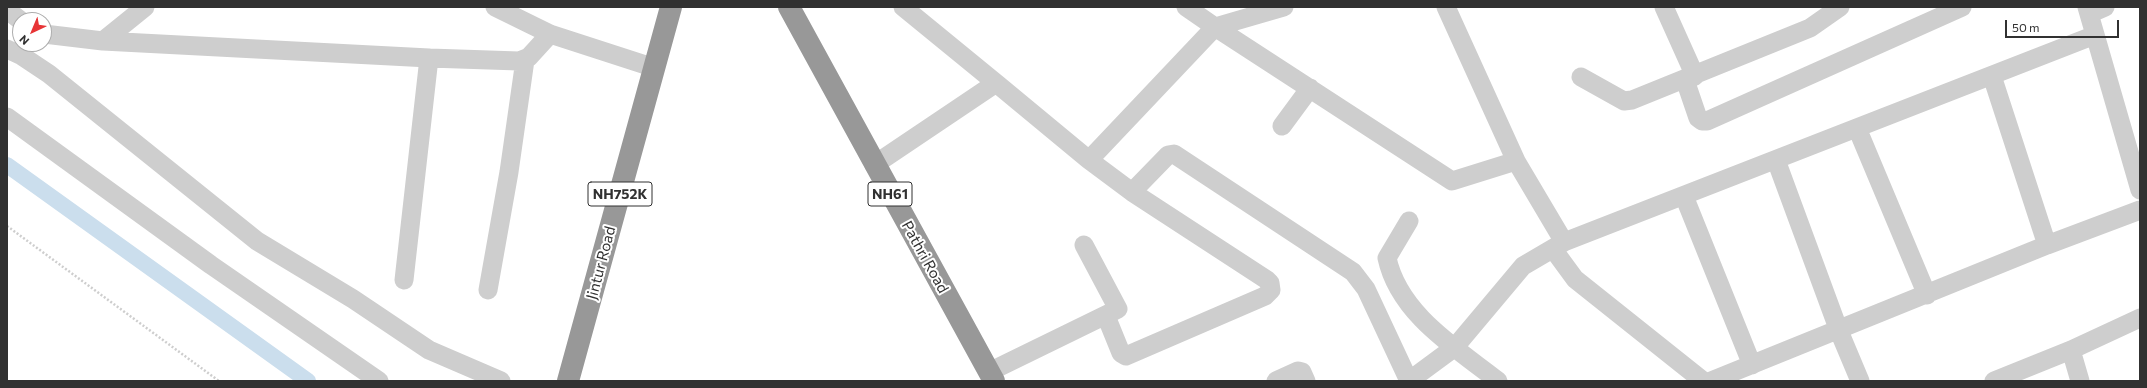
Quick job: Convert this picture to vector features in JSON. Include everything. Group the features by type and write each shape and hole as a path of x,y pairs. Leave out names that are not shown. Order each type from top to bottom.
{"highway":[{"name":"Jintur Road","path":"568,381 671,7"},
{"name":"Pathri Road","path":"789,7 991,377"}],"street":[{"path":"103,41 145,7"},
{"path":"495,7 550,34 654,68"},
{"path":"904,7 1089,160 1132,192 1270,283 1271,290 1265,296 1126,356 1121,353 1106,316"},
{"path":"1186,7 1452,181 1516,161"},
{"path":"1089,160 1215,27 1284,7"},
{"path":"1446,7 1516,161 1576,279 1703,381"},
{"path":"1664,7 1690,78 1698,118 1707,121 1962,7"},
{"path":"1581,77 1628,101 1690,78 1810,28 1840,7"},
{"path":"2094,9 2095,35 2138,178"},
{"path":"488,290 509,172 525,60 550,34"},
{"path":"52,35 103,41 429,58 525,60"},
{"path":"1132,192 1168,155 1174,154 1353,272 1366,289 1409,381 1455,347 1523,266 1558,246 2095,35"},
{"path":"7,49 22,56 49,74 268,248 352,299 429,350 501,381"},
{"path":"404,280 429,58"},
{"path":"1992,76 2048,245"},
{"path":"874,165 996,83"},
{"path":"1282,126 1310,88"},
{"path":"7,118 211,265 379,381"},
{"path":"1857,128 1926,295"},
{"path":"1776,160 1839,331 1860,381"},
{"path":"1684,196 1752,366"},
{"path":"1711,381 1839,331 2048,245 2140,210"},
{"path":"1409,221 1389,252 1388,263 1399,287 1416,313 1455,347 1498,381"},
{"path":"991,377 1106,316 1118,308 1084,245"},
{"path":"1994,381 2071,350 2140,318"},
{"path":"2071,350 2080,381"},
{"path":"1276,381 1298,370 1302,372 1306,381"}],"path":[{"path":"7,226 219,381"}],"waterway":[{"path":"7,165 308,381"}]}
